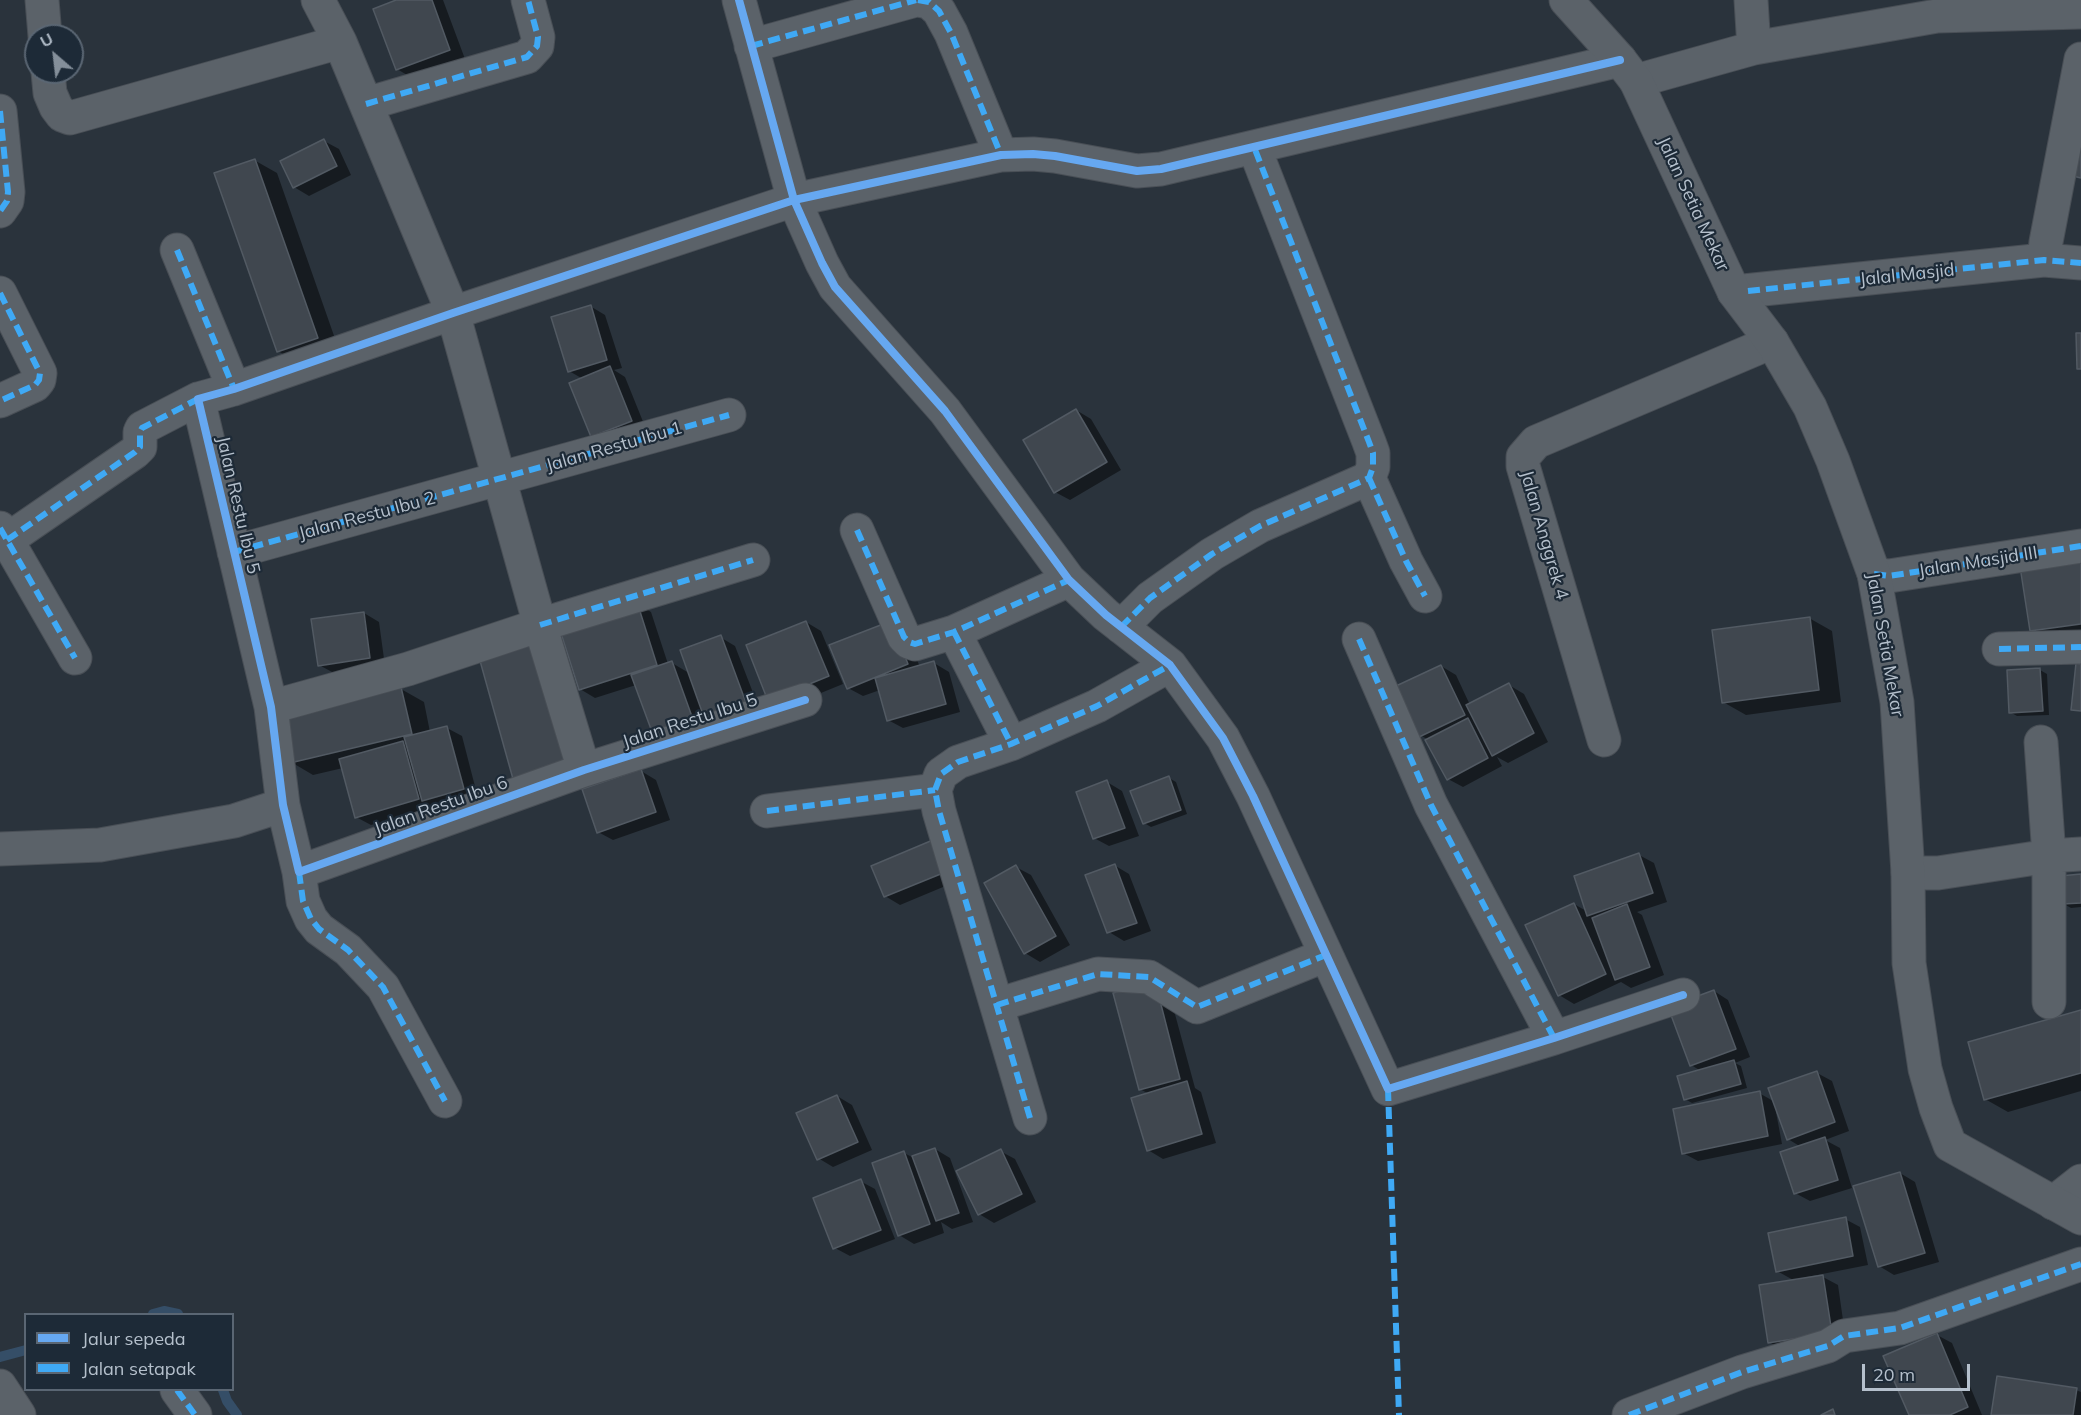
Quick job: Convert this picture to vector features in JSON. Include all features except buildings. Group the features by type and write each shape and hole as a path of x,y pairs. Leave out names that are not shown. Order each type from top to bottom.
{"street":[{"path":"42,0 44,24"},
{"path":"318,0 340,42 453,313 540,625 584,770"},
{"path":"366,104 527,57 537,46 538,37 528,0"},
{"path":"739,0 794,200 822,263 835,286 945,411 1069,580 1106,615 1170,665 1223,738 1253,796 1388,1089 1554,1038 1683,994"},
{"path":"752,46 917,0 929,2 939,11 951,33 1001,154"},
{"name":"Jalan Setia Mekar","path":"1566,0 1628,70 1734,292 1772,342 1810,407 1833,460 1874,574 1897,702 1908,873 1910,963 1925,1069 1936,1108 1950,1144 2067,1210"},
{"path":"1751,0 1754,48"},
{"path":"75,658 4,534 125,460 140,447 142,428 198,399 234,389 453,313 794,200 1001,154 1055,156 1137,171 1161,169 1254,147 1628,70 1754,48 1937,8 2081,12"},
{"path":"49,84 56,107 62,115 70,118 340,42"},
{"path":"2044,260 2081,59"},
{"path":"0,111 8,192 7,201 0,211"},
{"path":"1254,147 1373,453 1373,467 1369,478 1406,561 1425,596"},
{"path":"177,250 234,389"},
{"name":"Jalal Masjid","path":"1734,292 2044,260 2081,263"},
{"path":"0,293 39,373 39,380 35,385 0,401"},
{"name":"Jalan Anggrek 4","path":"1604,740 1523,466 1523,457 1536,442 1772,342"},
{"name":"Jalan Restu Ibu 5","path":"198,399 271,707 283,805 304,870 303,901 311,919 319,929 348,950 383,987 445,1101"},
{"name":"Jalan Restu Ibu 1","path":"499,479 729,415"},
{"path":"1121,627 1150,598 1212,554 1260,526 1369,478"},
{"name":"Jalan Restu Ibu 2","path":"234,552 499,479"},
{"path":"856,530 904,637 909,642 923,643 954,632 1069,580"},
{"name":"Jalan Masjid III","path":"1874,574 1889,576 2081,546"},
{"path":"271,707 408,669 540,625 753,560"},
{"path":"954,632 1011,744"},
{"path":"1359,639 1431,805 1554,1038"},
{"path":"1999,649 2081,646"},
{"path":"1030,1118 939,811 935,790 941,774 958,762 1011,744 1097,706 1170,665"},
{"name":"Jalan Restu Ibu 5","path":"584,770 805,700"},
{"path":"2041,742 2065,855 2049,1002"},
{"name":"Jalan Restu Ibu 6","path":"304,870 584,770"},
{"path":"767,811 935,790"},
{"path":"0,849 100,845 234,821 283,805"},
{"path":"1908,873 1938,873 2065,855"},
{"path":"997,1005 1098,974 1149,977 1197,1007 1326,955"},
{"path":"2067,1210 2081,1182"},
{"path":"1629,1415 1742,1372 1828,1346 1844,1335 1900,1328 2081,1264"},
{"path":"178,1391 195,1415"}],"waterway":[{"path":"157,1313 164,1311 173,1313"},
{"path":"0,1357 24,1351"},
{"path":"223,1391 237,1415"}],"marked path":[{"path":"366,104 527,57 537,46 538,37 528,0"},
{"path":"751,46 916,0"},
{"path":"918,0 929,2 939,11 951,33 1001,155"},
{"path":"0,111 8,192 7,201 0,211"},
{"path":"1121,627 1150,598 1212,554 1260,526 1369,478 1373,467 1373,453 1369,442 1254,147"},
{"path":"177,250 234,389"},
{"path":"1748,291 2044,260 2081,263"},
{"path":"0,293 40,373 35,385 0,401"},
{"path":"7,540 135,452 140,447 142,428 198,399"},
{"path":"234,552 729,415"},
{"path":"1369,478 1406,561 1425,596"},
{"path":"0,528 75,658"},
{"path":"857,530 904,637 915,644 954,632 1069,580"},
{"path":"1874,574 1889,576 2081,546"},
{"path":"540,625 753,560"},
{"path":"954,632 1011,744"},
{"path":"1359,639 1431,805 1554,1038"},
{"path":"1999,649 2081,647"},
{"path":"1030,1118 939,811 935,790 941,774 958,762 1011,744 1097,706 1170,665"},
{"path":"767,811 935,790"},
{"path":"299,872 303,901 311,919 319,929 348,950 383,987 445,1101"},
{"path":"997,1005 1098,974 1149,977 1197,1007 1326,955"},
{"path":"1388,1089 1399,1415"},
{"path":"1629,1415 1742,1372 1828,1346 1844,1336 1900,1328 2081,1264"},
{"path":"178,1391 195,1415"}],"cycle path":[{"path":"739,0 794,200 835,287 945,411 1069,580 1106,615 1170,665 1223,738 1253,796 1388,1089 1554,1038 1683,995"},
{"path":"805,700 584,770 299,872 283,805 271,707 198,399 234,389 453,313 794,200 1001,155 1055,156 1137,171 1161,169 1620,60"}]}
